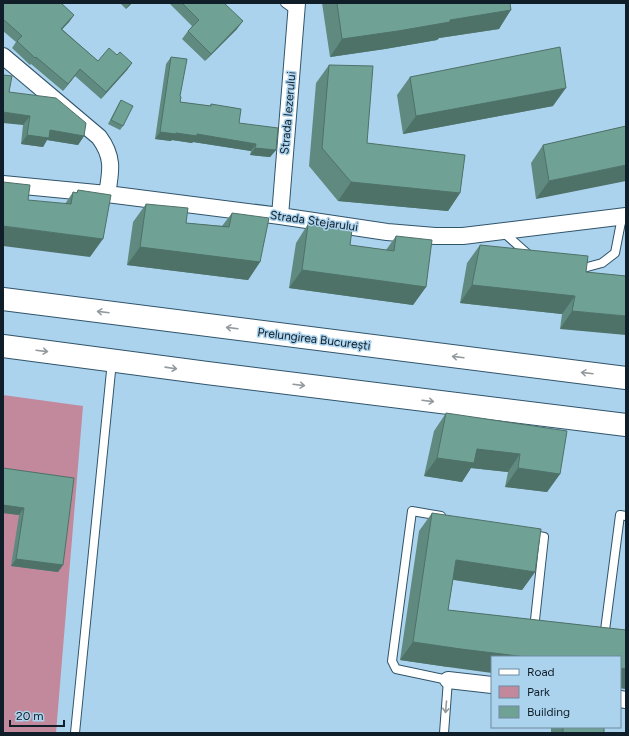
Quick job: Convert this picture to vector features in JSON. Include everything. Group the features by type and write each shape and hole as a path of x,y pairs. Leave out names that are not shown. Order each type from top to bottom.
{"main road":[{"name":"Prelungirea București","path":"3,298 626,378"},
{"path":"3,346 626,425"}],"street":[{"name":"Strada Iezerului","path":"280,216 293,6"},
{"path":"3,56 89,128 106,146 110,158 108,194"},
{"name":"Strada Stejarului","path":"3,184 108,194 280,216 387,232 435,236 463,236 624,217"},
{"path":"448,680 491,685"}],"lane":[{"path":"572,268 580,269 602,263 615,253 624,217"},
{"path":"502,231 536,261"},
{"path":"75,733 112,360"},
{"path":"444,733 448,680 396,669 392,661 412,511 451,518"},
{"path":"604,638 620,515 626,516"},
{"path":"521,532 544,537 534,629 541,630"}],"green space":[{"path":"3,395 83,406 56,733 3,733"}],"building":[{"path":"3,3 61,3 74,15 61,29 98,61 109,48 117,55 120,52 132,63 106,92 80,69 68,84 36,57 35,58 17,41 22,36 3,19"},
{"path":"182,3 224,3 243,21 211,54 188,31 199,20"},
{"path":"337,3 510,3 511,10 450,20 450,22 398,31 342,39"},
{"path":"560,47 566,88 416,116 410,77"},
{"path":"171,57 187,59 180,102 211,106 211,104 241,109 239,123 278,128 276,150 255,148 256,144 197,134 197,136 160,132"},
{"path":"329,65 373,66 367,143 465,155 460,193 351,182 322,148"},
{"path":"3,75 12,76 9,92 56,98 86,123 84,136 50,130 49,138 27,135 30,116 3,112"},
{"path":"121,100 133,106 123,126 111,120"},
{"path":"626,126 626,165 549,181 543,145"},
{"path":"3,182 30,185 28,200 71,204 73,192 77,193 78,190 111,195 103,239 3,226"},
{"path":"146,204 188,208 186,223 229,227 232,213 269,218 260,262 140,247"},
{"path":"308,224 352,230 350,245 394,251 396,236 432,240 426,287 302,270"},
{"path":"480,245 588,256 586,272 626,276 626,316 572,311 575,296 472,285"},
{"path":"446,413 567,431 560,474 518,468 520,454 477,449 474,463 437,458"},
{"path":"3,468 74,478 63,565 16,559 24,508 3,505"},
{"path":"432,513 541,529 535,572 456,560 448,610 626,630 626,669 621,668 621,656 518,656 413,642"},
{"path":"563,728 604,728 604,733 563,733"}]}
